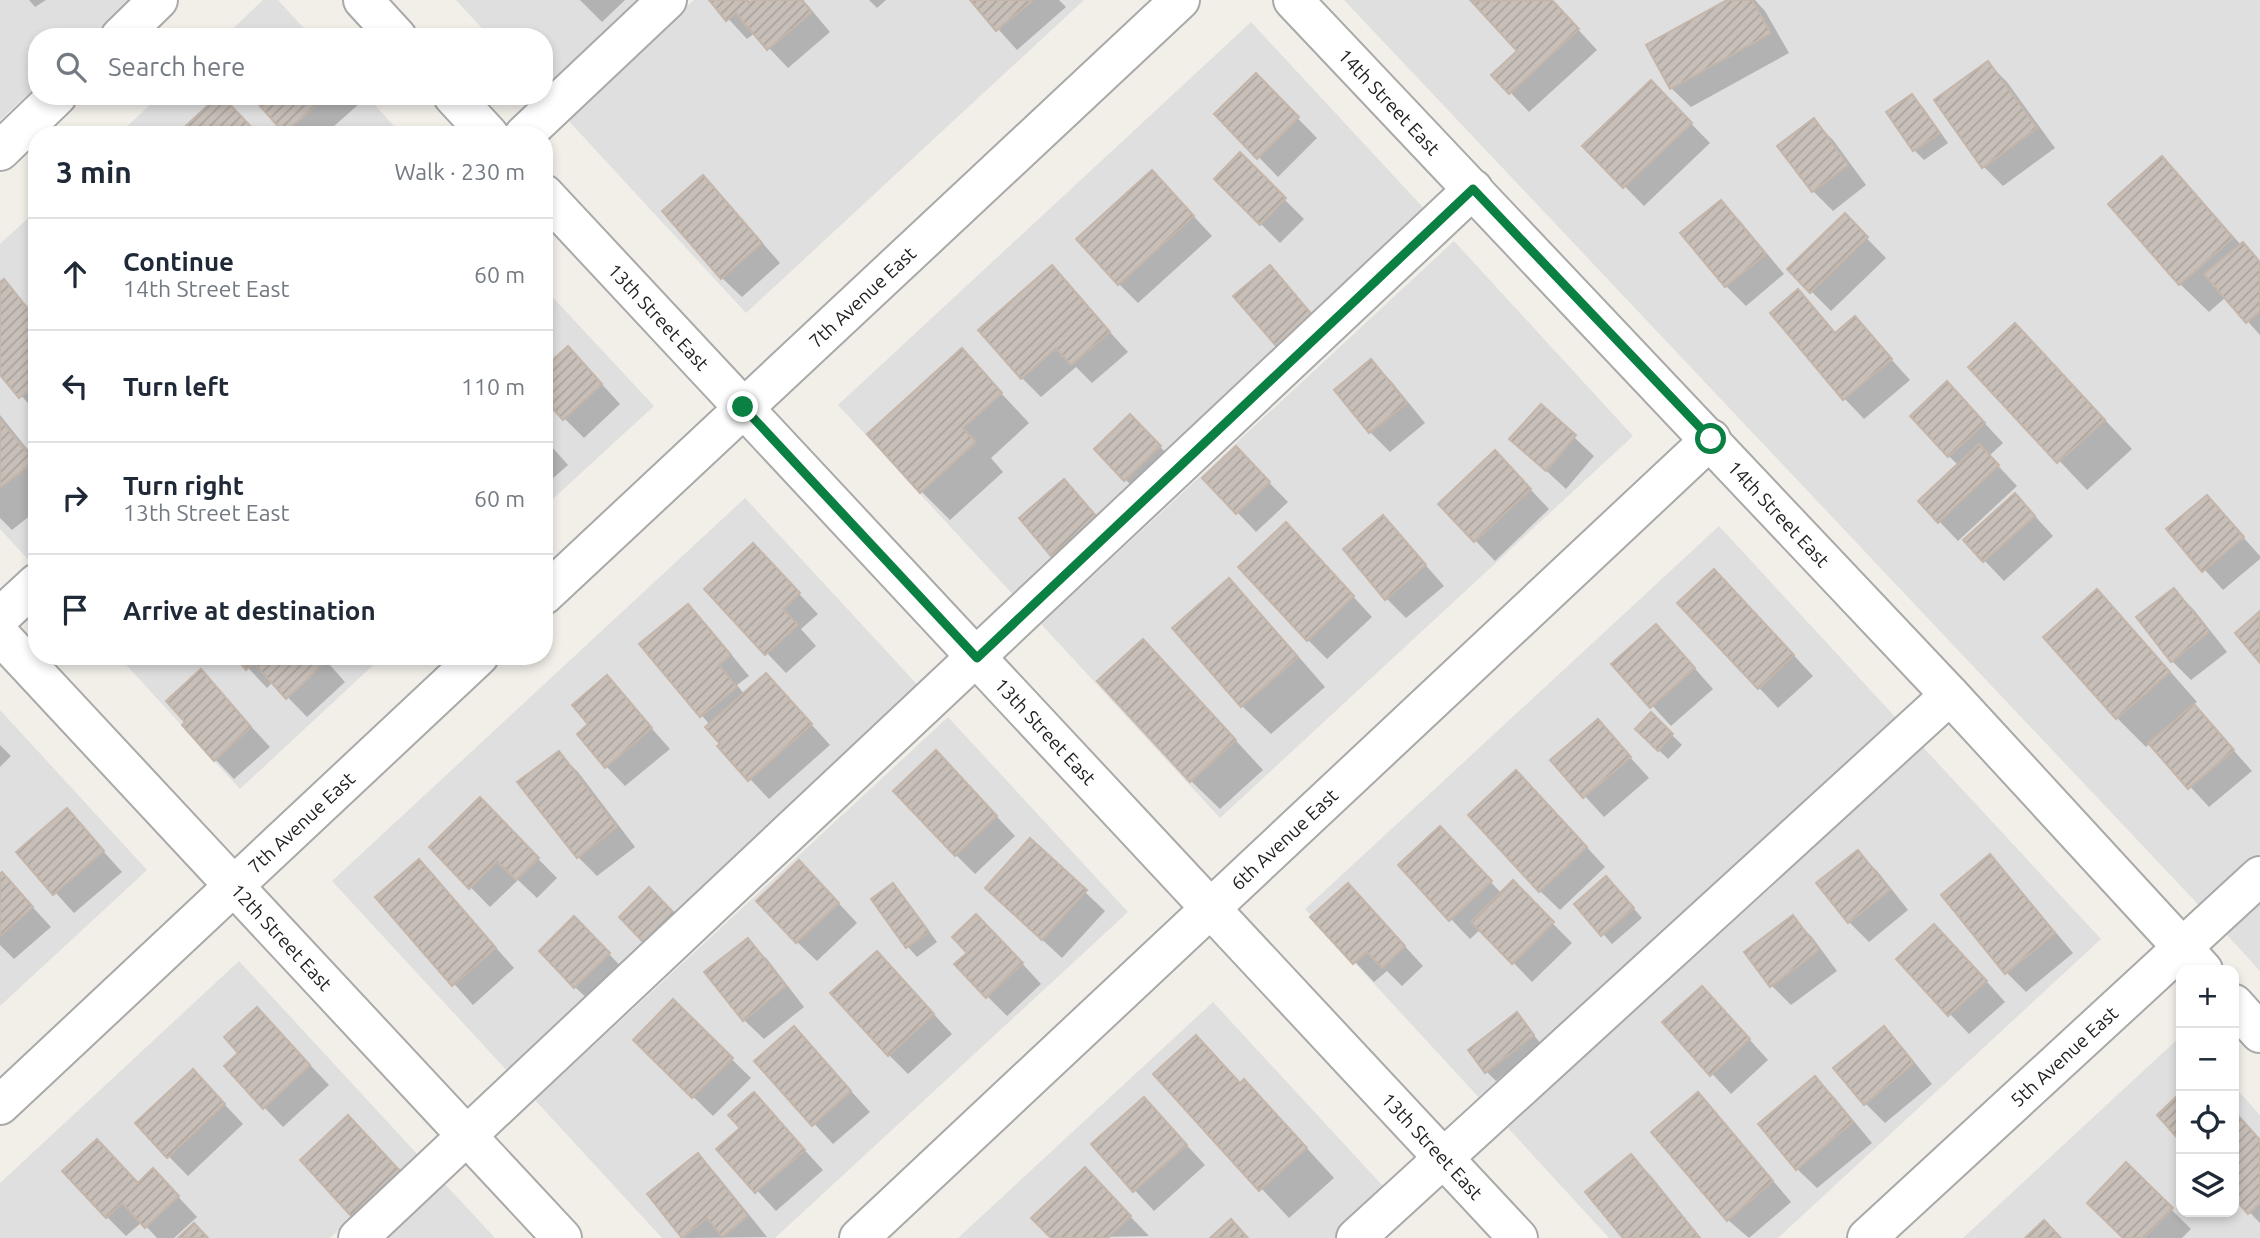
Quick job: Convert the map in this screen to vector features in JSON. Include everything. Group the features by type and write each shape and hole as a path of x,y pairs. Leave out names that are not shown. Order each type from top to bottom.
{"street":[{"path":"129,28 158,0"},
{"path":"363,0 389,28"},
{"path":"534,126 667,0"},
{"name":"7th Avenue East","path":"553,586 1181,0"},
{"name":"14th Street East","path":"1293,0 1711,439 2192,959"},
{"path":"0,151 48,105"},
{"path":"461,105 481,126"},
{"path":"358,1238 1473,189"},
{"name":"13th Street East","path":"553,204 1518,1238"},
{"name":"6th Avenue East","path":"859,1238 1711,439"},
{"path":"0,617 28,591"},
{"name":"12th Street East","path":"0,635 562,1238"},
{"name":"7th Avenue East","path":"0,1105 469,665"},
{"path":"1356,1238 1950,695"},
{"name":"5th Avenue East","path":"1867,1238 2192,959 2260,876"},
{"path":"2239,1010 2260,1033"}],"shaded area":[{"path":"0,0 130,0 100,28 28,28 28,94 0,120"},
{"path":"263,0 278,0 304,28 233,28"},
{"path":"456,0 644,0 553,84 553,28 482,28"},
{"path":"694,0 1084,0 746,313 566,118"},
{"path":"1344,0 2260,0 2260,971 2227,935"},
{"path":"1251,22 1431,216 1017,599 838,405"},
{"path":"150,105 375,105 394,126 127,126"},
{"path":"28,218 28,559 0,529 0,244"},
{"path":"1454,241 1633,436 1220,818 1041,624"},
{"path":"553,298 654,406 553,499"},
{"path":"745,498 925,693 511,1075 332,881"},
{"path":"1719,526 1898,720 1484,1103 1305,909"},
{"path":"126,665 373,665 240,789"},
{"path":"0,710 147,870 0,1006"},
{"path":"948,717 1128,912 775,1238 662,1238 535,1100"},
{"path":"1921,745 2101,939 1778,1238 1609,1238 1508,1128"},
{"path":"239,961 419,1156 330,1238 0,1238 0,1183"},
{"path":"1213,1002 1393,1197 1348,1238 958,1238"},
{"path":"2176,1041 2176,1217 2239,1217 2239,1092 2260,1115 2260,1238 1963,1238"},
{"path":"442,1181 495,1238 380,1238"}],"building":[{"path":"709,0 747,0 749,3 753,0 802,0 812,12 767,50 736,13 726,21"},
{"path":"970,0 1033,0 996,31"},
{"path":"1552,0 1579,29 1509,94 1491,75 1517,51 1471,1"},
{"path":"1727,0 1752,0 1771,33 1670,89 1646,45"},
{"path":"1988,61 2037,128 1982,168 1934,100"},
{"path":"1256,73 1299,117 1257,159 1214,114"},
{"path":"1651,80 1692,123 1623,188 1582,146"},
{"path":"1912,94 1940,133 1913,151 1886,112"},
{"path":"208,105 231,105 250,126 186,126"},
{"path":"259,105 317,105 292,126 278,126"},
{"path":"1814,118 1848,165 1812,192 1777,146"},
{"path":"1240,152 1286,198 1260,225 1214,179"},
{"path":"2162,156 2233,238 2179,285 2108,204"},
{"path":"1152,170 1194,216 1118,285 1076,239"},
{"path":"703,175 762,243 721,279 662,211"},
{"path":"1721,200 1766,254 1725,287 1680,233"},
{"path":"1845,213 1868,237 1810,293 1787,269"},
{"path":"2243,242 2260,262 2260,311 2246,323 2204,274"},
{"path":"1052,265 1110,332 1071,365 1056,348 1021,379 978,330"},
{"path":"1270,265 1313,316 1277,347 1233,296"},
{"path":"4,279 28,309 28,391 19,398 0,375 0,282"},
{"path":"1798,289 1835,333 1855,316 1892,359 1843,400 1770,313"},
{"path":"2015,323 2105,420 2057,463 1968,367"},
{"path":"568,346 602,384 563,420 553,409 553,360"},
{"path":"962,348 1002,393 963,428 976,442 920,493 867,434"},
{"path":"1371,359 1407,403 1369,433 1334,390"},
{"path":"1947,381 1985,423 1948,457 1910,416"},
{"path":"1541,404 1576,435 1546,471 1509,439"},
{"path":"1130,414 1161,446 1124,481 1094,449"},
{"path":"0,419 28,454 28,466 0,488"},
{"path":"1979,444 1999,465 1938,523 1918,501"},
{"path":"1236,446 1270,482 1236,514 1202,478"},
{"path":"1495,450 1531,489 1474,542 1438,504"},
{"path":"1064,479 1097,517 1051,556 1019,518"},
{"path":"2015,493 2035,516 1983,562 1963,540"},
{"path":"2207,495 2244,537 2202,572 2166,529"},
{"path":"1383,515 1426,565 1385,600 1343,549"},
{"path":"1286,522 1354,596 1307,641 1238,567"},
{"path":"753,543 800,593 783,609 798,625 765,655 704,589"},
{"path":"1714,569 1794,655 1758,689 1677,603"},
{"path":"1229,578 1298,657 1241,707 1172,628"},
{"path":"2174,588 2209,632 2171,662 2136,617"},
{"path":"2097,589 2170,672 2116,719 2043,637"},
{"path":"688,604 731,655 719,665 737,687 700,717 639,644"},
{"path":"2260,611 2260,663 2235,633"},
{"path":"1656,624 1695,668 1650,708 1611,664"},
{"path":"1143,639 1236,740 1190,782 1097,681"},
{"path":"256,665 323,665 286,699"},
{"path":"201,669 251,727 214,761 182,725 185,722 166,701"},
{"path":"766,673 812,724 748,781 717,746 720,744 705,727"},
{"path":"607,675 652,728 605,768 577,734 588,724 572,705"},
{"path":"2194,704 2234,750 2188,789 2148,743"},
{"path":"1651,712 1673,734 1658,751 1635,729"},
{"path":"1598,719 1631,757 1583,798 1550,760"},
{"path":"936,750 997,816 955,856 893,791"},
{"path":"559,751 617,827 577,858 517,782"},
{"path":"1516,770 1587,847 1539,892 1468,815"},
{"path":"480,797 539,858 516,880 497,861 469,889 429,847"},
{"path":"67,808 104,851 53,895 16,852"},
{"path":"1440,826 1492,881 1449,921 1398,865"},
{"path":"1030,838 1087,890 1042,940 985,888"},
{"path":"1858,850 1890,890 1848,923 1816,883"},
{"path":"1990,854 2055,933 2005,974 1941,895"},
{"path":"419,859 496,948 452,986 375,897"},
{"path":"799,860 839,903 796,943 756,901"},
{"path":"2,872 33,907 0,936 0,874"},
{"path":"1606,876 1634,908 1601,936 1574,904"},
{"path":"1513,880 1554,922 1512,964 1471,922"},
{"path":"893,883 929,932 906,948 871,899"},
{"path":"1348,883 1405,946 1382,968 1367,952 1353,964 1310,917"},
{"path":"649,887 676,915 646,945 619,917"},
{"path":"976,914 1023,963 986,998 954,964 967,953 952,937"},
{"path":"1793,915 1819,950 1770,987 1744,952"},
{"path":"574,916 610,953 574,988 539,951"},
{"path":"1934,924 1987,981 1948,1016 1896,959"},
{"path":"748,938 786,986 743,1021 704,972"},
{"path":"877,951 934,1014 888,1056 830,993"},
{"path":"1702,986 1750,1039 1710,1076 1662,1022"},
{"path":"673,999 733,1058 692,1098 633,1040"},
{"path":"257,1007 310,1065 263,1109 224,1066 238,1053 224,1037"},
{"path":"1517,1012 1534,1035 1485,1073 1468,1050"},
{"path":"794,1026 851,1091 812,1126 754,1061"},
{"path":"1884,1026 1914,1063 1864,1105 1833,1068"},
{"path":"1196,1035 1240,1083 1244,1079 1307,1148 1259,1191 1153,1074"},
{"path":"193,1069 225,1104 167,1158 135,1123"},
{"path":"1815,1076 1853,1122 1796,1170 1758,1124"},
{"path":"754,1092 805,1150 755,1193 716,1149 740,1128 728,1115"},
{"path":"1698,1092 1773,1181 1727,1221 1651,1132"},
{"path":"1144,1097 1187,1145 1133,1192 1091,1144"},
{"path":"2176,1097 2176,1136 2157,1115"},
{"path":"348,1115 401,1172 352,1217 300,1160"},
{"path":"2239,1117 2260,1140 2260,1203 2248,1214 2239,1204"},
{"path":"97,1139 138,1183 153,1168 179,1196 145,1228 122,1203 106,1218 62,1171"},
{"path":"698,1153 748,1216 722,1237 707,1218 682,1238 647,1194"},
{"path":"1631,1154 1700,1238 1623,1238 1585,1192"},
{"path":"2126,1162 2173,1208 2144,1238 2123,1238 2087,1203"},
{"path":"1085,1167 1131,1216 1108,1238 1051,1238 1031,1218"},
{"path":"1231,1219 1248,1238 1210,1238"},
{"path":"2044,1220 2061,1238 2025,1238"},
{"path":"194,1223 208,1238 178,1238"}],"route":[{"path":"743,407 977,658 1473,189 1711,439"}]}
